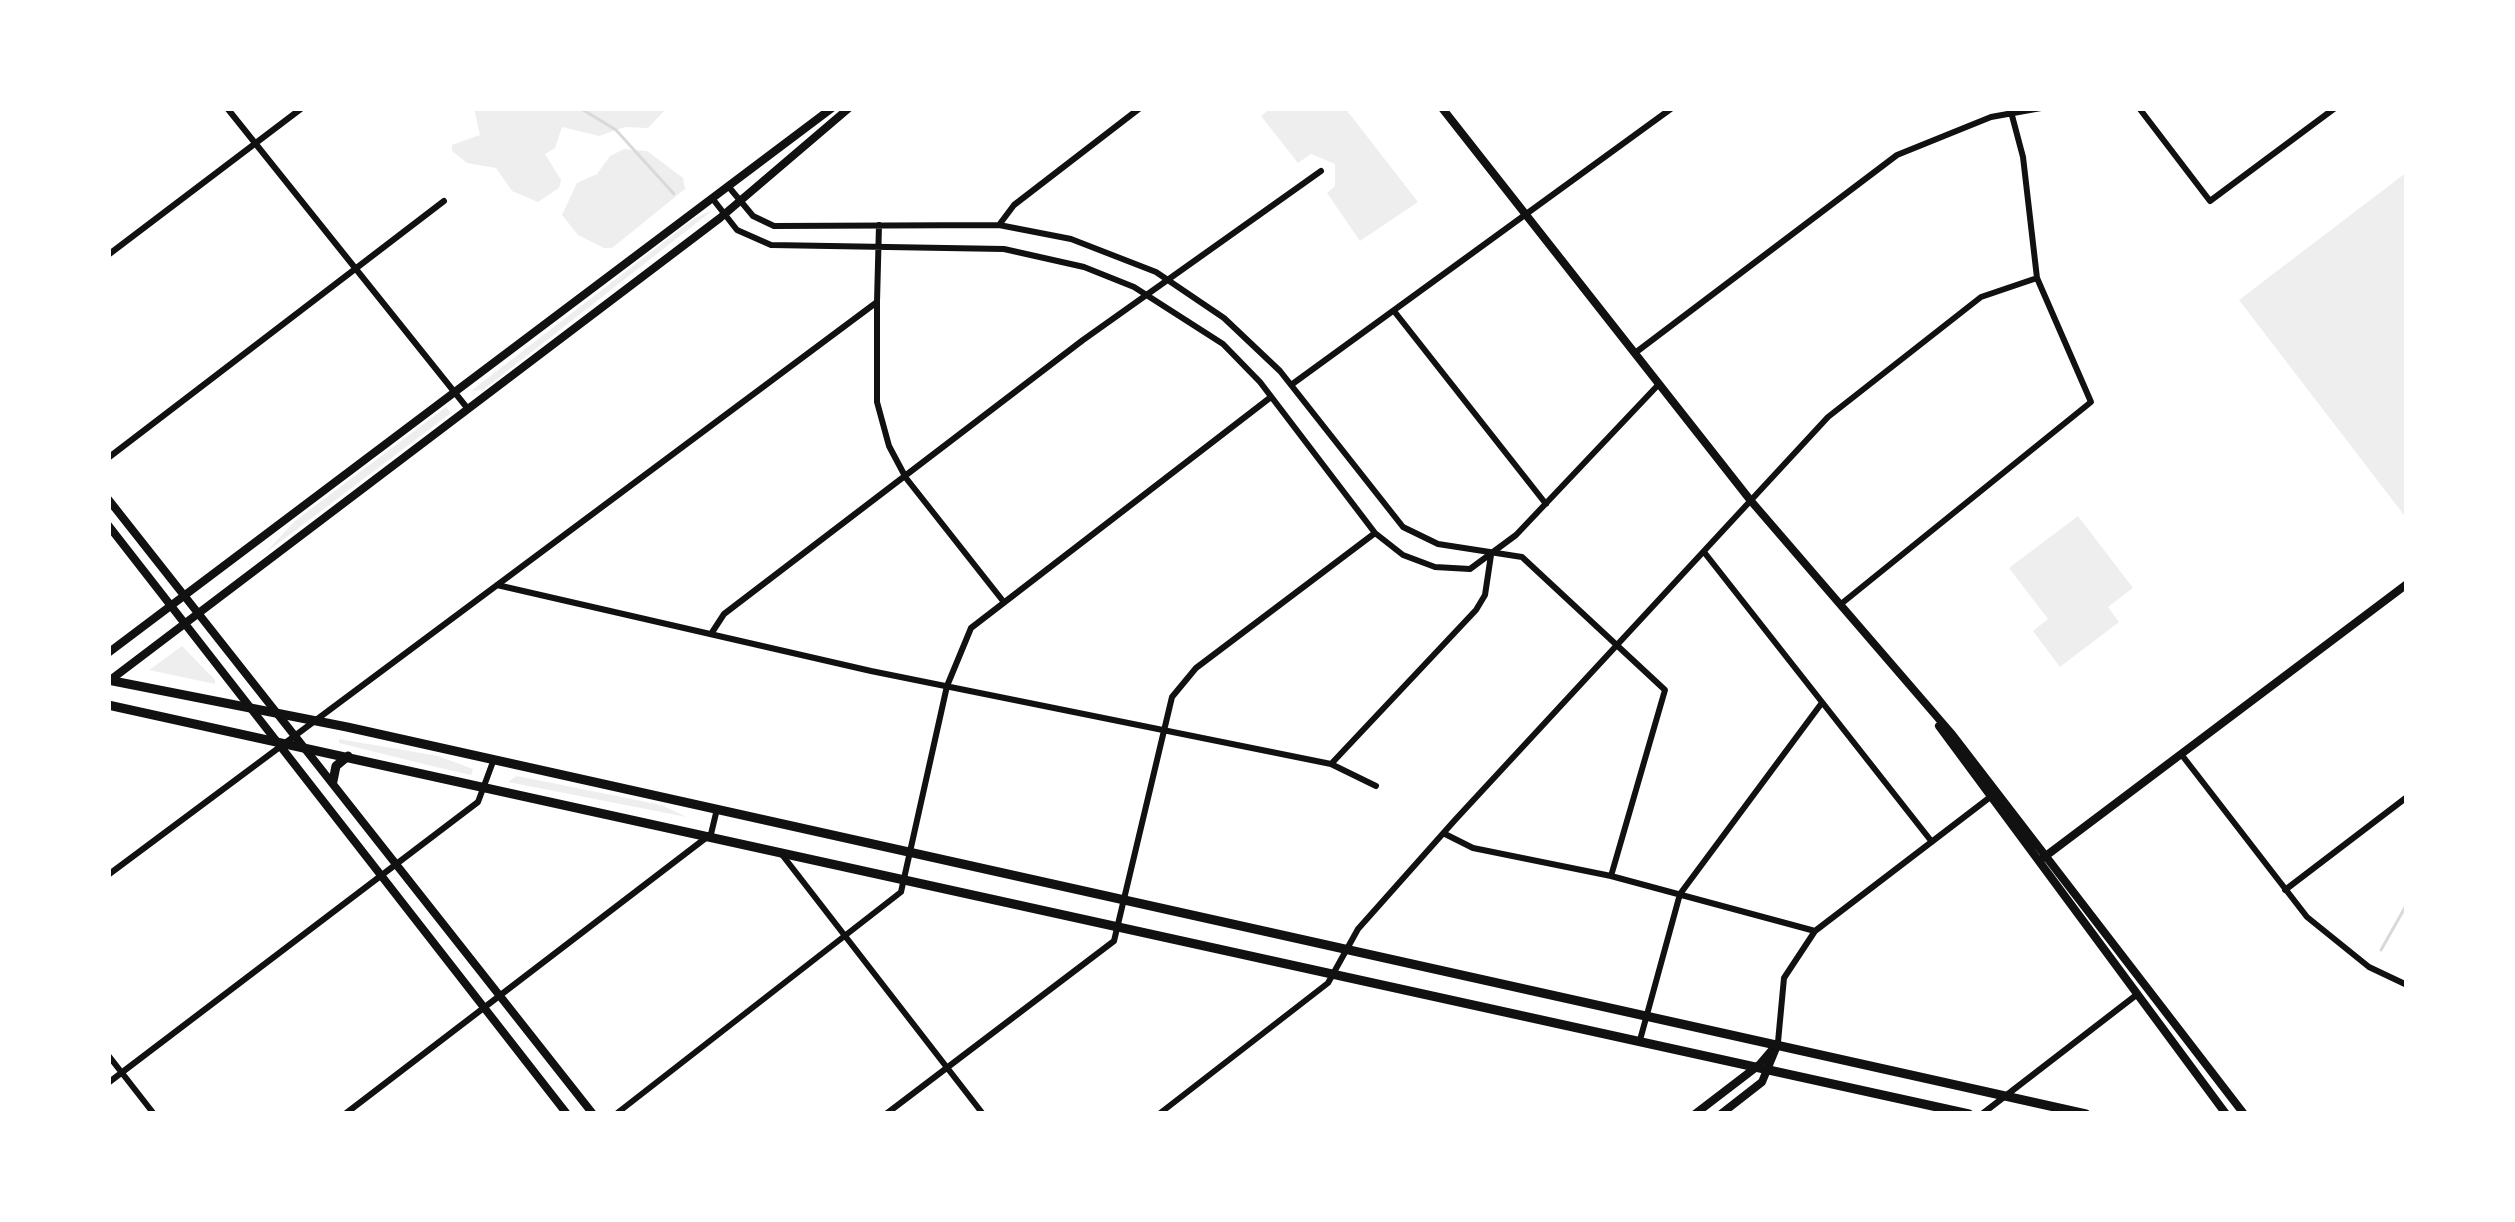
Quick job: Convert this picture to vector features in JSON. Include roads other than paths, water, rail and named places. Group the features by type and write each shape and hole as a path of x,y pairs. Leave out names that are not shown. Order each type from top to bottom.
{"main road":[{"path":"108,653 832,108"},
{"path":"109,681 724,214 849,108"},
{"path":"1442,108 1751,501 1932,714 2226,1114"},
{"path":"108,499 593,1114"},
{"path":"108,526 567,1114"},
{"path":"2041,860 2407,584"},
{"path":"109,681 494,759 1123,905 1647,1012 2086,1114"},
{"path":"108,705 1970,1114"},
{"path":"1932,714 1989,798 2244,1114"},
{"path":"332,781 336,766 348,756"},
{"path":"2135,996 2143,984"},
{"path":"1721,1114 1761,1083 1764,1066 1778,1042"},
{"path":"1695,1114 1764,1066"}],"street":[{"path":"226,108 468,409"},
{"path":"108,255 302,108"},
{"path":"1000,225 1014,205 1140,108"},
{"path":"1291,386 1672,108"},
{"path":"1636,353 1897,155 2012,111 2041,108"},
{"path":"2139,108 2210,201 2335,108"},
{"path":"1841,604 2091,402 2037,278 2012,111"},
{"path":"711,634 724,614 1322,171"},
{"path":"728,185 760,222 773,226 1000,225 1100,248 1171,280 1238,329 1291,386 1402,527 1438,544 1522,556 1665,690 1611,876"},
{"path":"712,198 747,236 771,245 1016,250 1084,267 1149,295 1223,344 1271,397 1375,533 1403,556 1447,569 1470,568 1492,552 1546,504 1659,384"},
{"path":"108,458 444,201"},
{"path":"878,225 878,402 883,430 906,478 1003,601"},
{"path":"1159,1114 1336,972 1347,948 1445,834 1828,417 1981,297 2037,278"},
{"path":"108,875 293,732 877,302"},
{"path":"1394,311 1546,504"},
{"path":"616,1114 893,902 904,878 947,686 964,638 1003,601 1271,397"},
{"path":"886,1114 1114,941 1160,730 1172,697 1189,674 1375,533"},
{"path":"1331,764 1484,600 1492,552"},
{"path":"1704,552 1932,842"},
{"path":"494,584 947,686 1331,764 1376,786"},
{"path":"1640,1040 1680,894 1821,704"},
{"path":"2181,754 2285,890 2333,941 2407,985"},
{"path":"108,1083 478,802 494,759"},
{"path":"2285,890 2407,797"},
{"path":"1778,1042 1784,978 1815,931 1989,798"},
{"path":"345,1114 711,834 717,809"},
{"path":"1445,834 1473,848 1611,876 1815,931"},
{"path":"777,849 983,1114"},
{"path":"1982,1114 2135,996"},
{"path":"108,1055 154,1114"}],"waterway":[{"path":"580,108 616,130 674,194"},
{"path":"2381,950 2407,904"}]}
